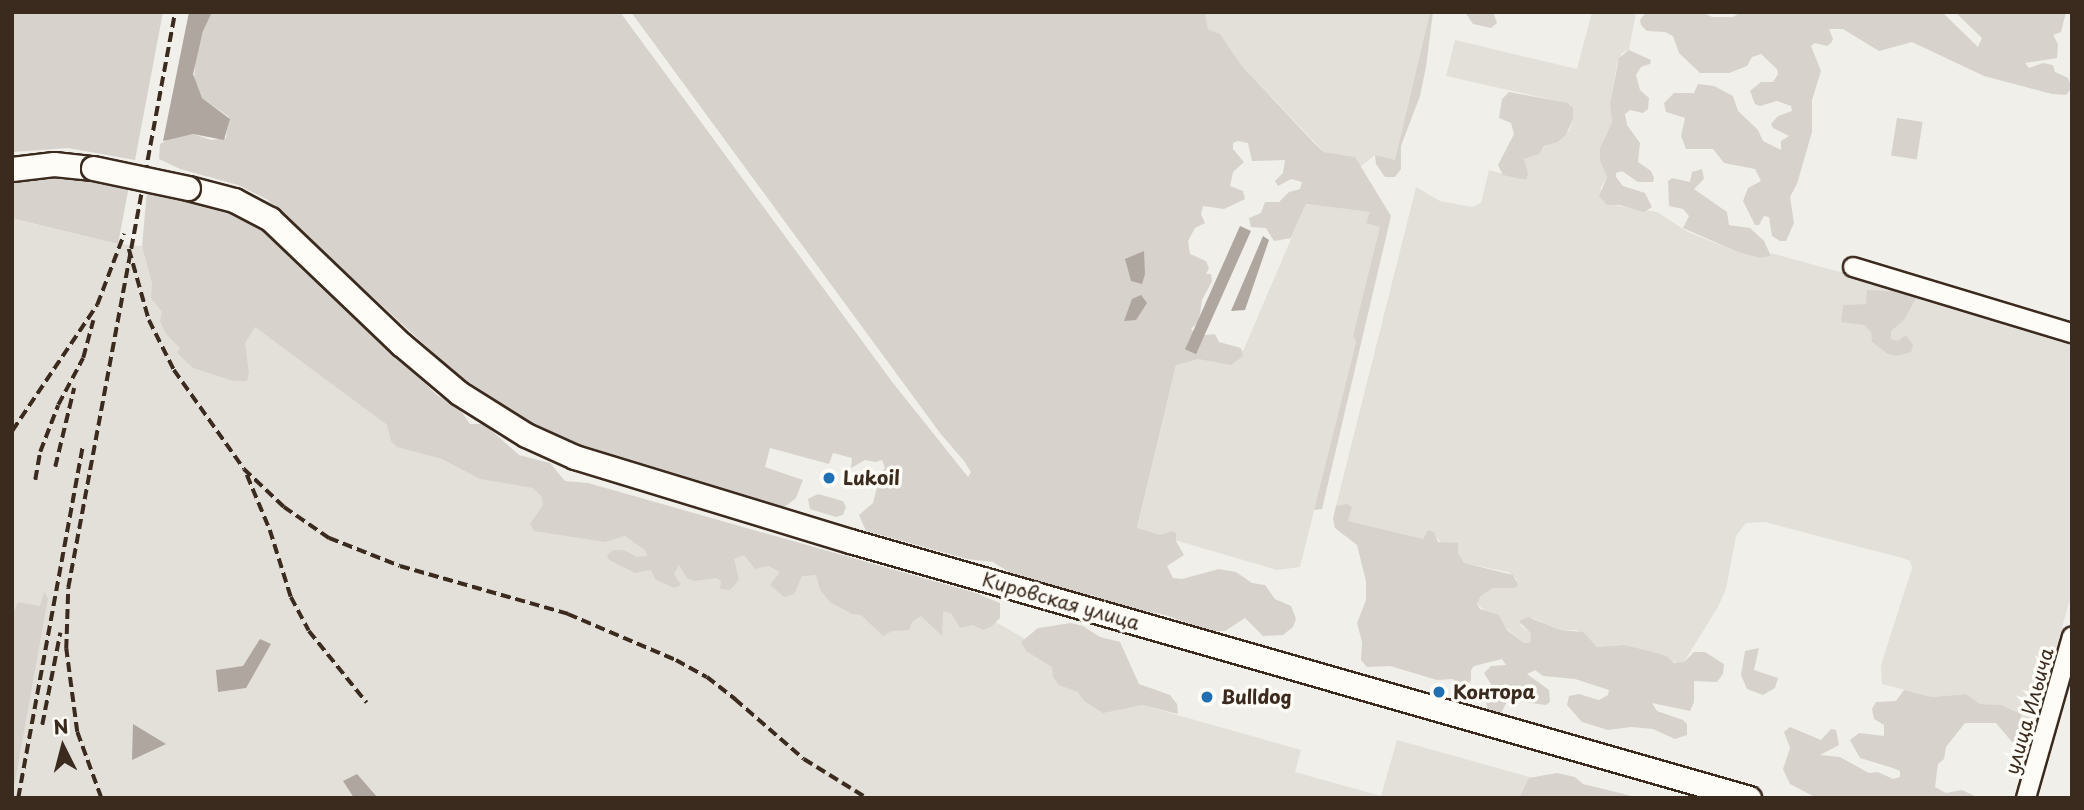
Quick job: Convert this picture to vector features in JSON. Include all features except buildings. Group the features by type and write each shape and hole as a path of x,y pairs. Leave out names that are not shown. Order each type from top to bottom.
{"main road":[{"name":"Кировская улица","path":"12,169 54,164 93,168 188,187 234,200 270,219 401,344 459,393 492,415 550,446 629,476 1749,798"}],"street":[{"path":"1853,267 2072,333"},
{"name":"улица Ильича","path":"2026,798 2072,636"}],"shaded area":[{"path":"12,12 163,12 135,160 68,148 12,152"},
{"path":"189,12 212,12 203,31 193,74 202,98 230,119 224,140 193,134 163,141"},
{"path":"212,12 620,12 893,383 968,477 971,472 964,461 940,433 631,12 1205,12 1208,29 1220,34 1242,66 1316,145 1324,152 1355,157 1391,216 1322,509 1314,510 1356,342 1353,336 1380,227 1366,223 1370,212 1306,204 1291,238 1274,241 1266,228 1251,227 1249,218 1261,213 1265,202 1279,202 1289,192 1300,189 1302,182 1291,179 1278,186 1275,181 1283,173 1285,160 1252,161 1248,143 1238,141 1233,143 1233,149 1244,162 1233,172 1230,186 1243,191 1245,199 1224,209 1203,206 1201,214 1205,223 1195,228 1188,241 1190,254 1206,261 1209,268 1206,274 1211,274 1212,281 1202,300 1199,321 1191,329 1198,336 1215,334 1219,342 1241,348 1243,356 1231,365 1198,359 1176,365 1137,528 1160,535 1172,531 1176,533 1176,541 1184,555 1167,566 1173,578 1182,579 1219,569 1236,572 1252,583 1265,585 1275,599 1291,606 1296,619 1293,627 1283,635 1263,636 1245,618 1225,631 1209,631 1165,615 1101,602 1093,595 1087,596 1014,575 993,562 967,559 866,531 859,515 873,503 878,483 876,476 885,468 882,460 865,460 851,468 852,458 833,453 829,464 770,448 765,467 803,480 796,498 786,506 776,507 581,447 518,415 454,372 268,200 238,185 180,169 159,159 160,144 172,137 193,134 211,140 226,138 229,117 202,98 194,83 195,60 205,25"},
{"path":"1205,12 1430,12 1395,161 1375,155 1360,167 1355,157 1324,152 1242,66 1220,34 1208,29"},
{"path":"1430,12 1433,12 1426,67 1420,96 1401,146 1401,169 1395,177 1385,177 1376,164 1375,155 1395,160"},
{"path":"1465,12 1493,12 1497,23 1491,28 1473,24"},
{"path":"1592,12 1636,12 1629,50 1622,53 1617,64 1610,103 1612,122 1603,141 1603,166 1607,177 1600,189 1614,205 1657,212 1688,232 1738,252 1760,258 1771,256 1771,253 1840,272 1847,269 2072,337 2072,592 2036,720 2021,730 2017,712 2002,705 1980,704 1966,694 1932,697 1882,684 1881,665 1912,568 1910,561 1902,558 1765,522 1746,523 1736,536 1726,589 1718,607 1684,662 1679,664 1646,650 1624,645 1597,647 1577,630 1561,630 1533,618 1520,625 1531,634 1530,644 1524,643 1477,604 1481,596 1493,587 1515,588 1517,579 1508,572 1463,563 1458,553 1458,543 1443,544 1436,537 1424,540 1348,521 1351,507 1336,506 1416,187 1440,201 1472,207 1481,203 1489,170 1526,180 1524,159 1538,154 1546,145 1560,141 1569,131 1573,119 1570,104 1446,76 1455,40 1577,69"},
{"path":"1646,12 1701,12 1712,17 1733,17 1741,12 1942,12 1978,47 1982,38 1955,12 2066,12 2061,32 2053,35 2058,44 2057,58 2025,63 2029,68 2043,63 2053,65 2055,72 2068,78 2072,88 2066,95 2052,94 1984,76 1912,42 1879,51 1843,29 1829,29 1833,39 1831,43 1827,46 1815,43 1811,46 1821,71 1812,100 1812,132 1797,184 1790,197 1794,223 1786,241 1780,241 1772,236 1769,217 1764,216 1759,225 1755,225 1743,201 1748,188 1761,181 1755,169 1724,163 1713,149 1686,149 1681,136 1685,118 1666,112 1664,103 1674,93 1694,93 1698,84 1714,86 1733,96 1738,111 1758,130 1763,141 1781,150 1781,141 1789,136 1773,128 1771,124 1778,116 1792,111 1791,106 1777,101 1760,106 1755,104 1750,91 1761,82 1773,82 1778,74 1777,69 1761,54 1752,57 1747,66 1729,73 1700,73 1679,53 1673,36 1665,32 1647,31 1641,25 1640,20"},
{"path":"1629,50 1651,60 1650,64 1641,67 1636,75 1640,90 1649,98 1648,109 1643,113 1630,110 1625,114 1627,125 1640,143 1638,162 1651,171 1654,178 1653,182 1638,182 1622,171 1616,173 1616,177 1623,186 1645,193 1652,207 1644,212 1620,205 1607,205 1599,196 1607,177 1600,160 1600,148 1612,122 1610,103 1619,58"},
{"path":"1509,92 1568,103 1573,108 1573,119 1566,135 1558,142 1544,146 1539,154 1524,159 1528,174 1526,180 1503,175 1498,165 1514,134 1511,123 1499,118 1502,99"},
{"path":"1897,118 1923,122 1917,160 1891,156"},
{"path":"1702,169 1704,179 1694,189 1727,212 1729,225 1750,228 1764,241 1771,256 1760,258 1738,252 1683,228 1689,216 1683,209 1669,206 1668,181 1672,178 1690,182 1692,172"},
{"path":"54,176 129,186 118,244 15,219 12,225 12,181"},
{"path":"147,191 222,208 257,225 438,396 457,405 470,424 484,424 519,455 550,463 565,481 588,483 976,593 1000,603 1000,618 983,630 973,625 960,628 951,613 943,611 942,636 921,616 912,622 909,630 892,631 883,636 861,615 852,614 830,602 820,590 816,575 802,576 794,594 784,597 770,585 780,572 769,566 755,569 744,555 734,559 739,580 730,590 720,589 721,581 717,578 694,581 687,578 679,565 674,574 681,585 674,588 655,579 651,570 635,573 609,560 607,555 613,550 623,550 637,557 647,556 645,550 625,536 605,542 534,531 530,524 543,505 542,497 533,488 480,479 442,459 397,447 391,441 387,425 255,327 245,343 249,373 247,381 233,381 193,368 177,353 180,348 166,334 160,321 162,312 151,298 152,283 142,246"},
{"path":"1306,204 1371,212 1381,227 1353,336 1356,342 1300,567 1277,570 1137,529 1176,365 1191,344 1243,351"},
{"path":"14,219 118,244 142,246 156,252 387,425 983,615 1142,705 1301,750 1295,772 1381,796 1397,740 1537,779 1532,798 12,798"},
{"path":"1240,226 1251,231 1196,354 1185,349"},
{"path":"1263,236 1269,240 1245,310 1231,311"},
{"path":"1144,251 1145,274 1142,284 1131,281 1125,259"},
{"path":"1897,284 1916,294 1904,320 1891,331 1891,339 1898,341 1906,335 1913,345 1911,352 1898,356 1888,354 1872,342 1871,332 1864,325 1841,322 1843,305 1866,304 1867,290 1889,291"},
{"path":"1141,295 1147,303 1136,320 1124,321 1132,299"},
{"path":"818,494 843,501 846,507 843,515 836,517 810,509 808,499"},
{"path":"1347,504 1352,507 1348,521 1423,539 1428,530 1434,532 1438,542 1458,543 1458,553 1464,563 1513,575 1518,584 1515,588 1493,588 1481,596 1477,604 1480,609 1499,615 1507,630 1524,643 1530,643 1531,634 1519,621 1528,617 1561,630 1583,632 1597,647 1624,645 1666,656 1674,663 1684,662 1694,652 1705,652 1724,664 1723,674 1717,682 1694,681 1694,702 1690,711 1652,703 1657,711 1687,724 1687,735 1675,739 1653,729 1631,727 1608,730 1582,722 1567,705 1569,696 1579,694 1599,700 1608,695 1609,690 1575,679 1543,676 1535,670 1527,674 1549,690 1550,702 1546,705 1508,700 1497,716 1488,715 1486,701 1495,696 1495,691 1484,673 1491,666 1506,665 1502,659 1474,666 1471,670 1471,681 1464,685 1452,679 1437,680 1390,666 1367,667 1361,660 1362,642 1357,623 1366,600 1366,581 1357,545 1335,528 1333,519 1336,506"},
{"path":"44,592 48,598 12,798 12,616 18,602 40,606"},
{"path":"1071,623 1083,626 1100,637 1120,642 1139,684 1170,695 1177,704 1178,714 1142,705 1103,713 1084,701 1078,692 1059,685 1053,677 1052,667 1026,651 1021,642 1038,628"},
{"path":"260,639 271,644 246,688 218,692 216,670 243,666"},
{"path":"1759,648 1754,670 1778,678 1775,688 1763,695 1747,689 1741,675 1745,651"},
{"path":"1904,690 1932,697 1966,694 1980,704 2002,705 2021,714 2021,730 2027,742 2021,745 2012,742 1996,723 1965,723 1946,747 1944,759 1938,764 1935,787 1946,793 1962,790 1979,798 1817,798 1790,784 1783,769 1790,748 1784,732 1790,727 1821,740 1831,729 1836,730 1839,745 1820,755 1840,757 1869,773 1878,772 1893,779 1900,777 1900,771 1860,758 1850,740 1859,733 1884,736 1884,725 1874,719 1872,709 1876,702 1896,701"},
{"path":"133,724 166,744 132,760"},
{"path":"1557,773 1575,777 1583,784 1640,798 1519,798 1529,778"},
{"path":"357,774 378,798 354,798 343,781"}],"railway":[{"path":"101,798 77,732 66,649 68,588 175,12"},
{"path":"12,431 97,305 124,234"},
{"path":"129,249 149,320 174,370 244,469 284,507 329,538 400,566 568,614 676,660 707,677 804,759 867,798"},
{"path":"35,480 40,452 58,405 83,358 93,320"},
{"path":"55,467 74,388"},
{"path":"18,798 83,445"},
{"path":"247,475 270,530 291,597 309,631 367,703"},
{"path":"42,725 60,633"}],"place":[{"name":"Lukoil","path":"829,478"},
{"name":"Контора","path":"1439,692"},
{"name":"Bulldog","path":"1207,697"}]}
